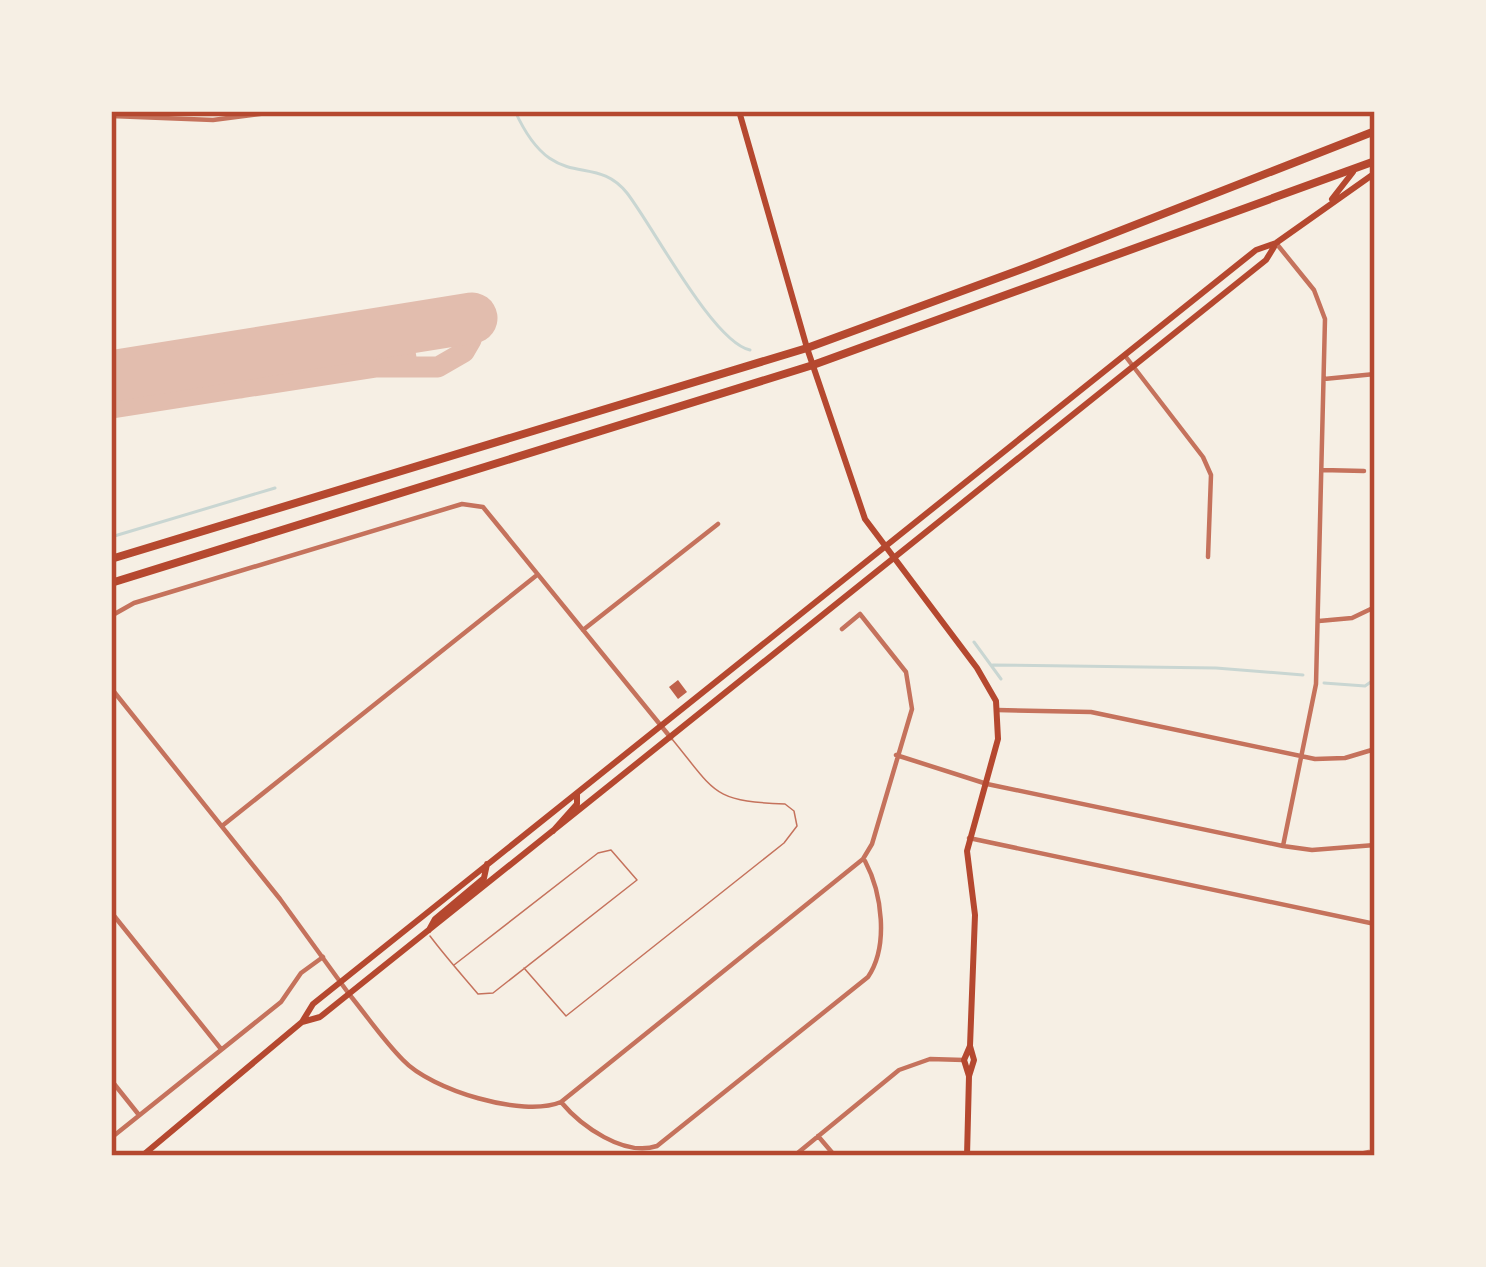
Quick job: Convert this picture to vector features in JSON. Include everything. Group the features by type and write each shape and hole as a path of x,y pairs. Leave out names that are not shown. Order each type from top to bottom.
{"highway":[{"path":"111,560 807,347 1375,131"},
{"path":"111,583 813,365 1375,158"}],"main road":[{"path":"740,111 807,347 865,519 988,684 997,710 998,740 969,838 975,915 968,1156"},
{"path":"1329,203 1347,177 1375,158"},
{"path":"302,1022 320,1017 427,933 1266,260 1276,244 1375,173"},
{"path":"142,1156 302,1022 313,1004 340,982 1256,250 1276,244"},
{"path":"552,834 577,804 577,793"},
{"path":"427,933 435,919 484,878 487,864"},
{"path":"969,1076 964,1060 970,1046"}],"street":[{"path":"111,116 213,120 282,111"},
{"path":"1276,244 1322,306 1324,379 1316,684 1282,846"},
{"path":"1125,355 1203,457 1211,475 1208,557"},
{"path":"1324,379 1375,374"},
{"path":"1322,470 1364,471"},
{"path":"111,616 134,604 462,504 482,508 671,738"},
{"path":"583,630 718,524"},
{"path":"222,826 538,574"},
{"path":"1319,621 1352,619 1375,608"},
{"path":"111,688 405,1064 433,1081 528,1109 561,1102 863,859 872,844 912,710 906,672 860,614 842,629"},
{"path":"997,710 1091,712 1301,757 1345,758 1375,749"},
{"path":"896,754 987,784 1282,846 1312,850 1375,845"},
{"path":"969,838 1375,924"},
{"path":"561,1102 577,1121 602,1136 645,1150 654,1148 868,977 874,967 881,906 863,859"},
{"path":"111,911 221,1049"},
{"path":"111,1138 281,1002 301,973 323,957"},
{"path":"794,1156 899,1070 930,1059 964,1060"},
{"path":"111,1080 139,1115"},
{"path":"818,1136 835,1156"},
{"path":"1351,1156 1369,1152"}],"lane":[{"path":"524,968 566,1016 784,843 797,826 794,812 785,804 743,802 718,794 671,738"},
{"path":"427,933 478,994 493,993 637,880 611,850 598,853 454,965"}],"building":[{"path":"678,680 687,692 678,699 669,687"}],"waterway":[{"path":"515,111 544,154 573,168 601,174 627,193 702,306 735,342 750,350"},
{"path":"111,537 275,488"},
{"path":"974,642 1001,679"},
{"path":"993,665 1216,668 1303,675"},
{"path":"1324,683 1365,686 1375,679"}],"taxiway":[{"path":"111,408 375,367 438,367 464,352 471,340 472,318"},
{"path":"387,365 406,358 401,329"},
{"path":"241,355 227,368 232,383 241,388"}],"runway":[{"path":"111,376 472,318"}]}
